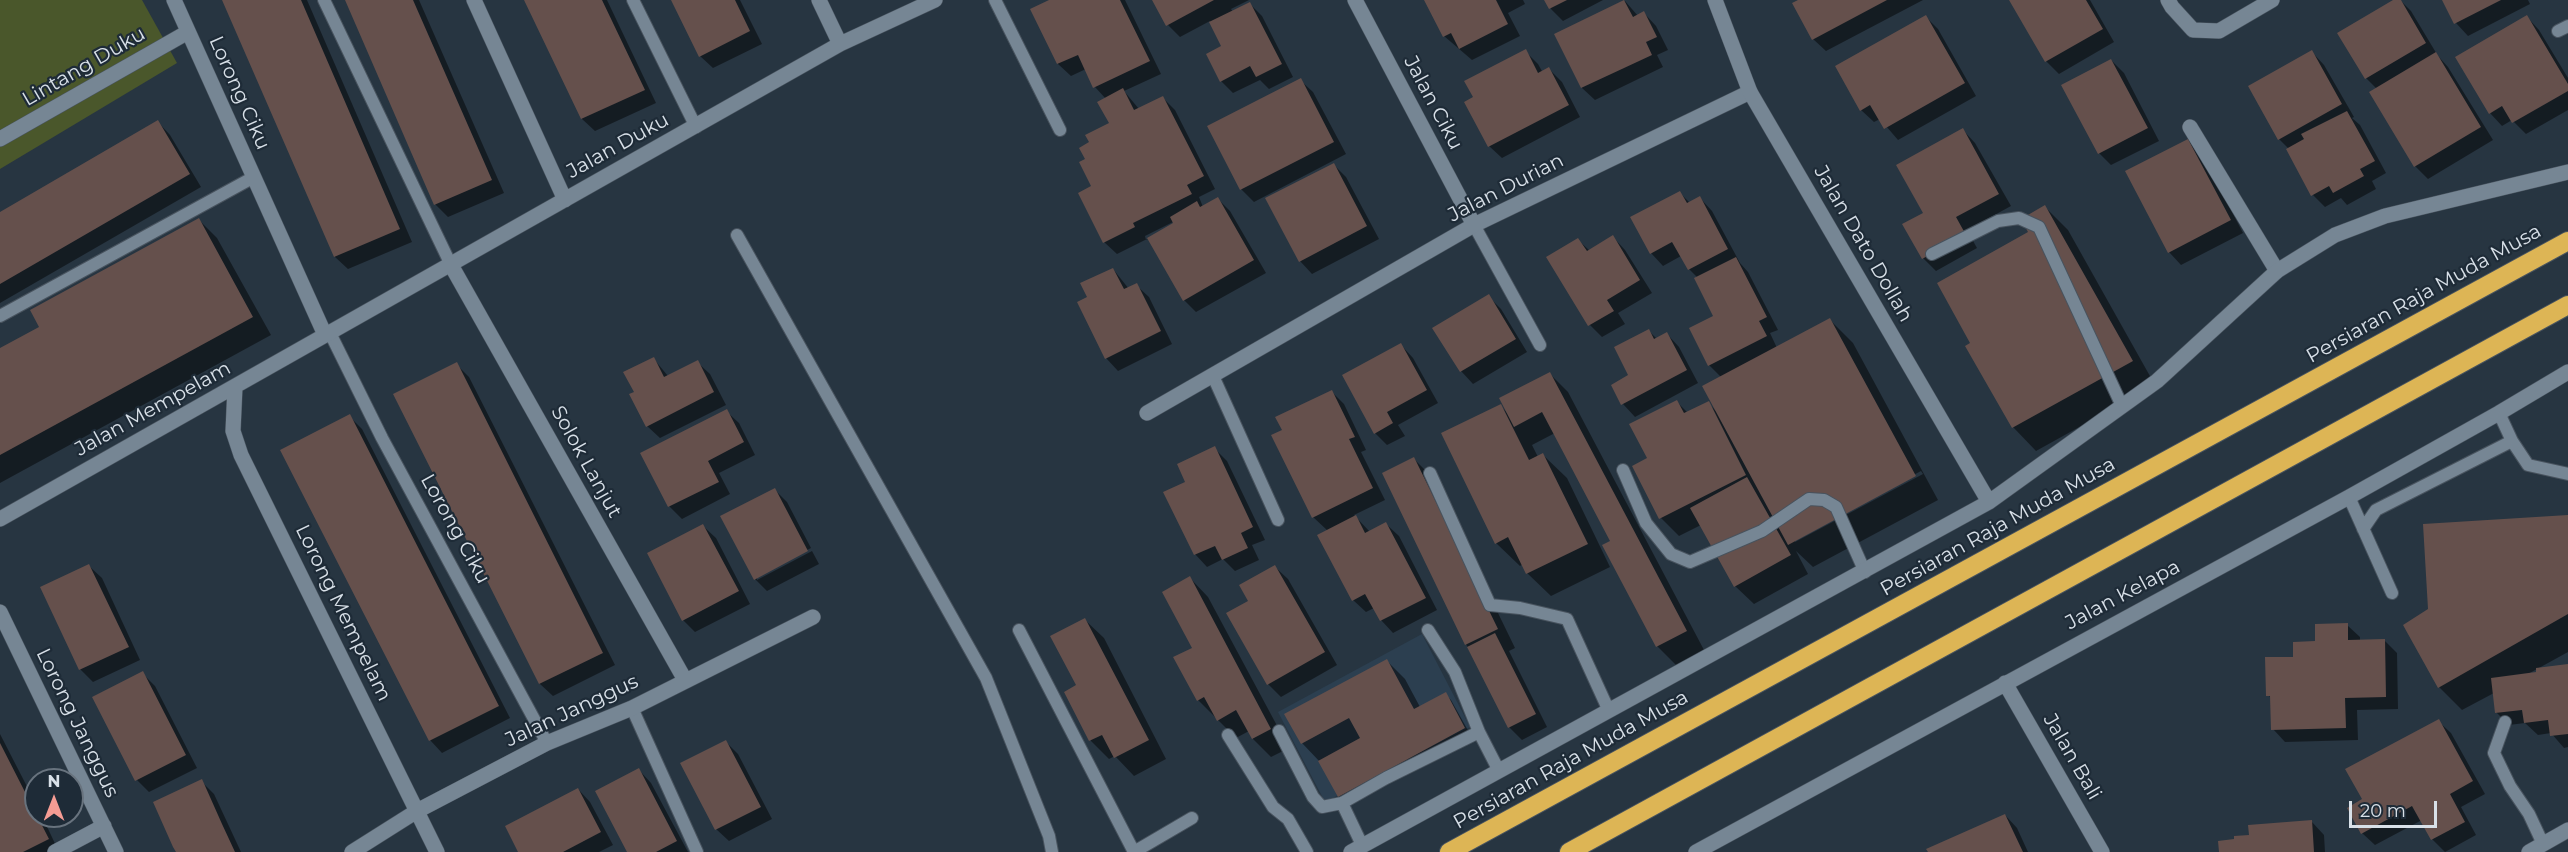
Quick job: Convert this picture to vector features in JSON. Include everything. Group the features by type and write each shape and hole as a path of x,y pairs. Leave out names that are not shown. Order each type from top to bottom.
{"highway":[{"name":"Persiaran Raja Muda Musa","path":"1449,852 2568,241"},
{"path":"1569,852 2568,306"}],"street":[{"name":"Lorong Ciku","path":"174,0 328,334"},
{"path":"474,0 565,200"},
{"path":"819,0 840,44"},
{"name":"Jalan Duku","path":"328,334 840,44 935,0"},
{"name":"Jalan Ciku","path":"1355,0 1474,225"},
{"name":"Jalan Dato Dollah","path":"1715,0 1750,92 1989,502"},
{"path":"2168,0 2172,8 2193,30 2218,31 2272,0"},
{"name":"Lintang Duku","path":"0,139 188,32"},
{"name":"Jalan Durian","path":"1147,413 1474,225 1750,92"},
{"path":"2190,127 2277,271"},
{"path":"1356,848 1865,572 1989,502 2157,381 2277,271 2335,235 2385,216 2568,172"},
{"name":"Solok Lanjut","path":"451,265 685,680"},
{"name":"Jalan Mempelam","path":"0,519 328,334"},
{"name":"Jalan Kelapa","path":"1696,852 2349,497 2499,414 2568,372"},
{"name":"Lorong Mempelam","path":"235,387 233,431 241,455 437,852"},
{"name":"Lorong Janggus","path":"0,612 116,852"},
{"name":"Jalan Janggus","path":"352,852 417,811 547,743 632,708 813,617"},
{"name":"Jalan Bali","path":"2005,682 2102,852"},
{"path":"56,852 104,826"},
{"path":"2529,852 2568,830"}],"lane":[{"path":"324,0 451,265"},
{"path":"633,0 696,127"},
{"path":"994,0 1060,130"},
{"path":"0,316 254,177"},
{"path":"1932,254 1998,220 2019,218 2039,227 2122,406"},
{"path":"1474,225 1540,345"},
{"path":"737,235 986,678 1049,836 1052,852"},
{"name":"Lorong Ciku","path":"328,334 547,743"},
{"path":"1213,376 1278,520"},
{"path":"2499,414 2512,441 2528,465 2568,474"},
{"path":"2363,529 2376,510 2512,441"},
{"path":"1623,470 1646,523 1671,554 1690,562 1762,531 1809,499 1824,500 1836,507 1865,572"},
{"path":"1430,473 1490,605 1520,608 1567,619 1609,711"},
{"path":"2349,497 2392,593"},
{"path":"1019,630 1134,852 1192,819"},
{"path":"1428,630 1455,672 1479,732 1498,769"},
{"path":"632,708 697,852"},
{"path":"2505,722 2494,753 2510,786 2529,814 2543,844"},
{"path":"1279,731 1313,797 1322,807 1342,803 1386,778 1479,732"},
{"path":"1228,735 1273,807 1288,819 1307,852"},
{"path":"1342,803 1356,848"}],"shaded area":[{"path":"1422,634 1470,727 1325,802 1278,712"}],"green space":[{"path":"0,0 142,0 177,63 0,169"}],"building":[{"path":"222,0 301,0 400,229 334,257"},
{"path":"345,0 413,0 492,180 434,205"},
{"path":"524,0 602,0 645,90 581,119"},
{"path":"671,0 735,0 750,31 699,57"},
{"path":"1049,0 1120,0 1150,61 1093,88 1078,55 1057,64 1030,9"},
{"path":"1152,0 1214,0 1166,26"},
{"path":"1424,0 1496,0 1508,24 1459,49 1451,33 1443,37"},
{"path":"1544,0 1567,0 1549,9"},
{"path":"1624,0 1633,17 1644,11 1657,37 1646,42 1652,55 1581,88 1554,34"},
{"path":"1798,0 1887,0 1812,40 1792,3"},
{"path":"2009,0 2086,0 2103,29 2045,62"},
{"path":"2393,0 2401,0 2426,43 2365,79 2337,33"},
{"path":"2442,0 2501,0 2454,24"},
{"path":"1250,2 1282,64 1256,77 1250,66 1220,82 1206,54 1221,46 1209,22"},
{"path":"1926,15 1965,83 1884,129 1870,105 1860,111 1835,66"},
{"path":"2527,15 2568,84 2568,91 2512,123 2502,106 2489,114 2455,57"},
{"path":"1526,49 1538,73 1549,67 1569,105 1488,147 1464,102 1473,97 1464,81"},
{"path":"2312,50 2342,104 2278,140 2248,86"},
{"path":"2436,52 2481,127 2414,167 2369,92"},
{"path":"2111,59 2148,128 2098,154 2061,85"},
{"path":"1301,78 1334,142 1240,190 1207,126"},
{"path":"1123,88 1134,110 1163,96 1204,176 1187,185 1192,194 1133,223 1135,227 1103,243 1078,193 1091,186 1079,162 1085,159 1079,148 1089,142 1085,135 1109,123 1097,102"},
{"path":"2347,111 2375,161 2360,169 2364,176 2333,193 2329,186 2311,196 2286,149 2304,139 2301,134"},
{"path":"158,120 190,174 0,284 0,212"},
{"path":"1963,128 1999,194 1956,217 1966,235 1922,259 1902,224 1923,213 1896,165"},
{"path":"2188,139 2231,220 2168,253 2125,171"},
{"path":"1334,163 1367,226 1299,262 1265,198"},
{"path":"1680,191 1687,203 1700,196 1728,249 1688,270 1672,242 1650,254 1630,217"},
{"path":"1218,197 1254,260 1183,301 1147,238 1173,223 1170,217 1197,201 1200,207"},
{"path":"2045,205 2133,361 2012,428 1965,346 1970,343 1937,283 2028,232 2021,219"},
{"path":"199,218 253,317 0,455 0,348 39,327 30,310"},
{"path":"1613,235 1640,280 1607,300 1614,311 1588,326 1546,257 1578,238 1587,251"},
{"path":"1736,257 1767,317 1759,321 1767,336 1708,366 1689,328 1713,316 1694,278"},
{"path":"1113,268 1124,289 1137,283 1161,331 1105,359 1077,302 1087,297 1080,283"},
{"path":"1489,294 1516,339 1460,372 1432,328"},
{"path":"1830,318 1916,476 1788,545 1702,386"},
{"path":"1649,329 1654,339 1667,332 1687,370 1621,405 1611,385 1628,375 1614,347"},
{"path":"1401,343 1427,390 1387,412 1393,423 1374,434 1342,375"},
{"path":"654,357 664,377 698,360 714,392 646,427 629,394 634,392 623,372"},
{"path":"457,362 603,653 539,684 393,394"},
{"path":"1550,372 1687,631 1656,647 1602,545 1610,541 1542,412 1514,427 1499,398"},
{"path":"1332,390 1355,437 1349,439 1373,488 1312,518 1271,435 1282,430 1275,417"},
{"path":"1677,400 1684,413 1709,401 1746,475 1659,519 1632,466 1647,458 1629,424"},
{"path":"1501,404 1529,460 1543,453 1588,544 1526,574 1508,537 1495,544 1441,433"},
{"path":"727,409 744,442 708,461 719,482 668,507 640,453"},
{"path":"350,414 499,706 429,741 280,450"},
{"path":"1215,446 1253,527 1241,533 1248,548 1222,560 1215,546 1194,555 1163,492 1185,482 1177,464"},
{"path":"1414,457 1498,629 1465,645 1382,473"},
{"path":"1747,477 1791,555 1734,587 1690,508"},
{"path":"775,488 808,551 754,580 720,516"},
{"path":"1356,515 1365,533 1386,522 1426,598 1380,621 1365,594 1352,601 1317,535"},
{"path":"2568,515 2568,614 2438,688 2403,625 2428,609 2423,524"},
{"path":"703,524 739,591 682,621 647,553"},
{"path":"89,564 129,647 79,670 40,587"},
{"path":"1275,565 1325,652 1267,685 1226,613 1248,601 1239,585"},
{"path":"1190,576 1271,729 1252,739 1236,710 1217,721 1204,697 1197,701 1173,657 1192,648 1162,592"},
{"path":"1085,618 1149,740 1114,758 1102,735 1089,741 1064,692 1076,685 1050,636"},
{"path":"2348,623 2348,640 2385,639 2386,697 2345,698 2346,728 2271,730 2270,696 2266,696 2265,657 2293,657 2293,642 2315,641 2315,624"},
{"path":"1495,633 1536,714 1508,728 1467,647"},
{"path":"1387,659 1414,709 1446,692 1465,728 1338,797 1318,761 1360,738 1349,718 1301,744 1284,714"},
{"path":"2568,664 2568,734 2550,736 2548,720 2524,723 2522,710 2495,713 2491,678 2536,672 2536,668"},
{"path":"143,671 186,755 135,781 92,697"},
{"path":"2439,719 2473,781 2450,794 2465,822 2431,840 2412,806 2361,834 2347,808 2362,799 2345,769"},
{"path":"726,740 761,807 715,830 680,763"},
{"path":"0,743 24,790 24,828 43,828 49,839 23,852 0,852"},
{"path":"639,768 677,841 656,852 627,852 595,791"},
{"path":"202,779 235,852 176,852 173,847 153,802"},
{"path":"578,788 601,832 563,852 518,852 505,826"},
{"path":"2005,814 2023,852 1928,852 1926,849"},
{"path":"2312,820 2314,852 2219,852 2218,841 2234,839 2234,836 2249,835 2248,825"}]}
